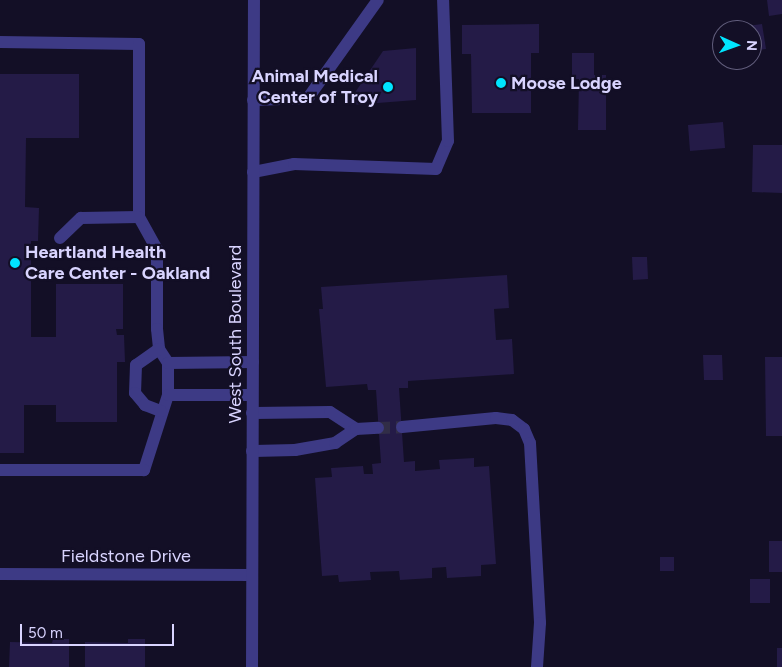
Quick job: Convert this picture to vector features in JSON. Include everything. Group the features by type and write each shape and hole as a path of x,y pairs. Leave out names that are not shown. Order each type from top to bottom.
{"street":[{"name":"West South Boulevard","path":"252,667 254,0"},
{"path":"253,100 308,98 378,0"},
{"path":"253,172 294,164 436,169 448,141 443,0"},
{"path":"0,42 139,44 139,217 157,250 159,349 168,364 168,395 161,411 144,470 0,470"},
{"path":"60,238 81,218 139,217"},
{"path":"159,349 136,365 135,393 146,405 161,411"},
{"path":"168,364 252,362"},
{"path":"168,395 252,395"},
{"path":"252,413 330,412 356,429"},
{"path":"402,428 496,418 512,420 524,429 530,444 540,623 537,667"},
{"path":"252,451 295,450 334,444 356,429 378,428"},
{"name":"Fieldstone Drive","path":"0,574 252,575"}],"building":[{"path":"767,0 782,0 782,14 769,16"},
{"name":"Moose Lodge","path":"539,24 539,53 531,53 531,113 472,113 471,54 462,54 462,25"},
{"path":"762,24 766,49 762,50"},
{"name":"Animal Medical Center of Troy","path":"416,48 416,100 352,105 352,97 383,51"},
{"path":"572,53 594,53 594,75 606,75 606,130 578,130 579,79 572,79"},
{"name":"Heartland Health Care Center - Oakland","path":"0,74 79,74 79,138 26,138 25,207 39,208 38,241 31,241 31,337 56,337 56,284 123,284 123,329 116,329 117,335 124,335 125,362 117,362 117,422 56,422 56,405 24,405 24,453 0,453"},
{"path":"723,122 725,148 690,151 688,125"},
{"path":"753,145 782,145 782,193 752,192"},
{"path":"632,257 647,257 648,279 633,280"},
{"path":"507,275 509,308 494,309 496,340 512,339 514,374 408,381 408,388 399,388 404,462 415,461 415,471 440,469 439,460 474,458 474,467 489,466 496,564 481,565 481,576 447,578 446,567 432,568 432,578 400,580 399,571 370,572 371,580 339,582 338,575 322,576 315,478 332,477 331,468 363,466 364,474 373,474 372,464 381,463 376,390 368,390 367,384 326,387 319,309 323,309 321,287"},
{"path":"703,355 722,355 723,380 704,380"},
{"path":"765,357 782,357 782,436 766,436"},
{"path":"769,541 782,541 782,572 769,572"},
{"path":"660,557 674,557 674,571 660,571"},
{"path":"750,579 770,579 770,603 750,603"},
{"path":"53,639 69,639 69,667 9,667 10,642 52,643"},
{"path":"128,639 145,639 145,667 85,667 85,642 128,643"},
{"path":"777,648 782,648 782,667 777,667"}],"tunnel":[{"path":"378,428 402,427"}],"place":[{"name":"Moose Lodge","path":"501,83"},
{"name":"Animal Medical Center of Troy","path":"388,87"},
{"name":"Heartland Health Care Center - Oakland","path":"15,263"}]}
